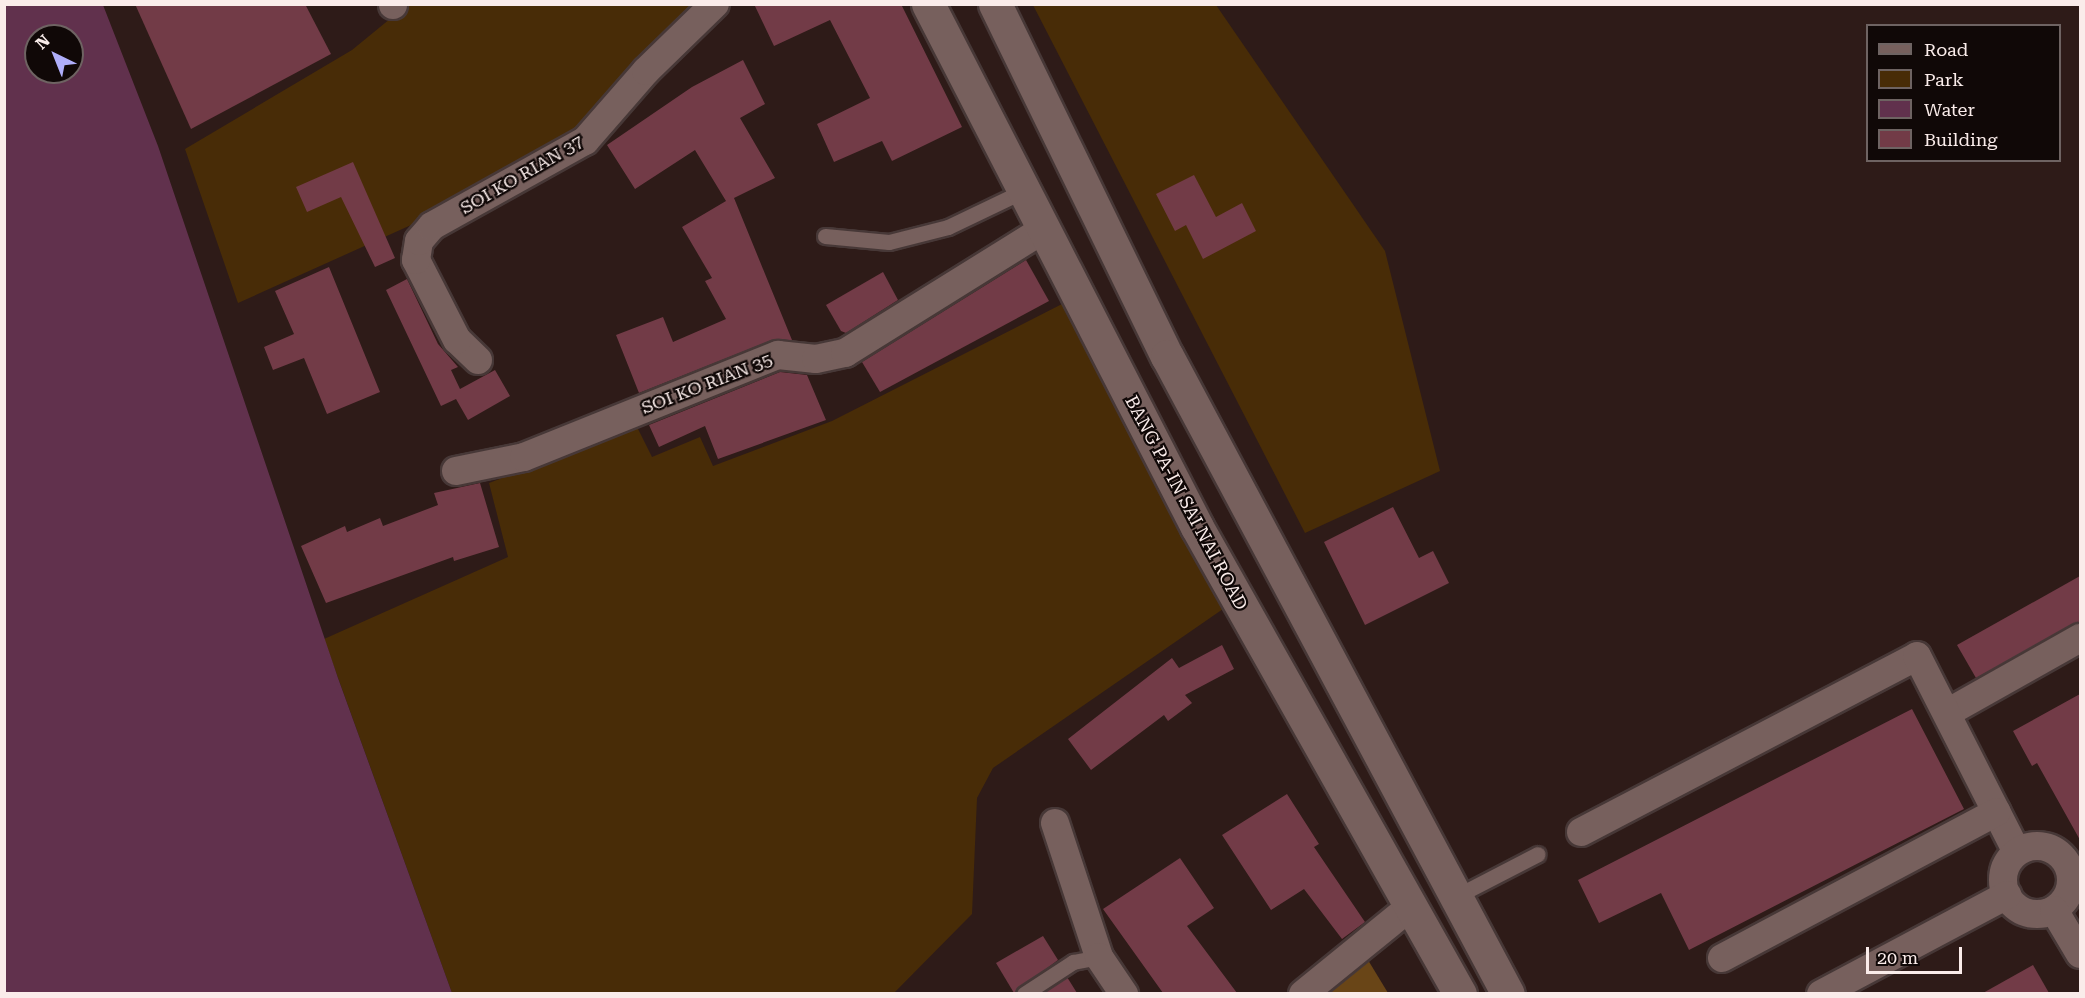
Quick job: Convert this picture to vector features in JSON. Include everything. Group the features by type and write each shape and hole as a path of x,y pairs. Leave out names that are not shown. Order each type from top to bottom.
{"main road":[{"name":"BANG PA-IN SAI NAI ROAD","path":"928,4 1041,231 1197,527 1460,993"},
{"path":"995,4 1167,356 1508,993"}],"street":[{"name":"SOI KO RIAN 37","path":"478,360 457,340 416,260 419,241 432,226 585,141 646,72 715,4"},
{"name":"SOI KO RIAN 35","path":"456,471 524,457 778,356 816,359 845,353 1041,231"},
{"path":"1947,713 2080,638"},
{"path":"1581,832 1917,656 2017,852"},
{"path":"1722,958 1997,812"},
{"path":"1055,823 1099,957 1124,993"},
{"path":"2044,846 2074,859 2070,892 2054,910 2031,914 2007,895 2006,867 2017,852 2044,846"},
{"path":"1821,993 2007,895"},
{"path":"1303,993 1410,907"},
{"path":"2054,910 2080,954"}],"lane":[{"path":"825,236 889,242 948,227 1021,192"},
{"path":"1455,897 1538,854"},
{"path":"1024,993 1073,962 1099,957"}],"green space":[{"path":"407,5 703,5 583,128 420,221 238,303 185,149 352,50"},
{"path":"1033,5 1216,5 1385,251 1440,471 1305,533"},
{"path":"1062,304 1223,609 993,768 977,798 972,914 893,994 452,993 324,639 508,557 489,483 637,427 652,457 700,437 713,466 832,421"}],"shaded area":[{"path":"1368,960 1388,993 1327,993"}],"water":[{"path":"5,4 103,5 158,146 338,678 452,993 5,993"}],"building":[{"path":"135,4 305,4 331,54 191,129"},
{"path":"754,4 901,4 962,127 892,161 882,141 834,162 817,124 870,98 830,20 774,46"},
{"path":"743,60 765,104 740,118 775,178 734,198 792,340 772,340 639,393 616,335 663,317 673,342 726,319 705,281 712,278 682,227 726,201 695,150 635,189 607,145 692,87"},
{"path":"353,162 395,258 375,267 341,197 307,212 296,187"},
{"path":"1194,175 1216,217 1242,203 1256,231 1203,259 1186,225 1175,231 1156,194"},
{"path":"1026,260 1049,301 880,392 862,362"},
{"path":"329,267 380,392 327,414 304,358 273,370 264,347 294,334 275,291"},
{"path":"883,272 898,300 846,333 841,331 826,305"},
{"path":"407,279 438,344 458,367 451,370 460,389 495,370 510,396 468,420 456,399 441,406 386,290"},
{"path":"780,372 807,375 826,420 718,459 705,426 659,447 649,425"},
{"path":"480,483 499,547 454,561 453,557 326,603 301,546 345,526 347,532 380,518 383,526 438,505 434,493"},
{"path":"1393,507 1419,558 1433,551 1449,583 1365,625 1324,542"},
{"path":"2080,576 2080,622 1976,678 1957,645"},
{"path":"1222,645 1234,669 1185,695 1192,703 1168,721 1164,715 1091,770 1068,739 1172,658 1179,668"},
{"path":"2080,694 2080,840 2037,763 2032,766 2013,731"},
{"path":"1912,709 1964,809 1689,950 1661,893 1599,923 1578,880"},
{"path":"1287,794 1319,844 1314,847 1365,922 1342,939 1304,889 1271,910 1222,835"},
{"path":"1180,858 1214,908 1187,926 1237,993 1163,993 1103,909"},
{"path":"1043,936 1058,960 1014,993 996,963"},
{"path":"2033,965 2049,993 1983,993"},
{"path":"1067,977 1077,993 1043,993"}]}
